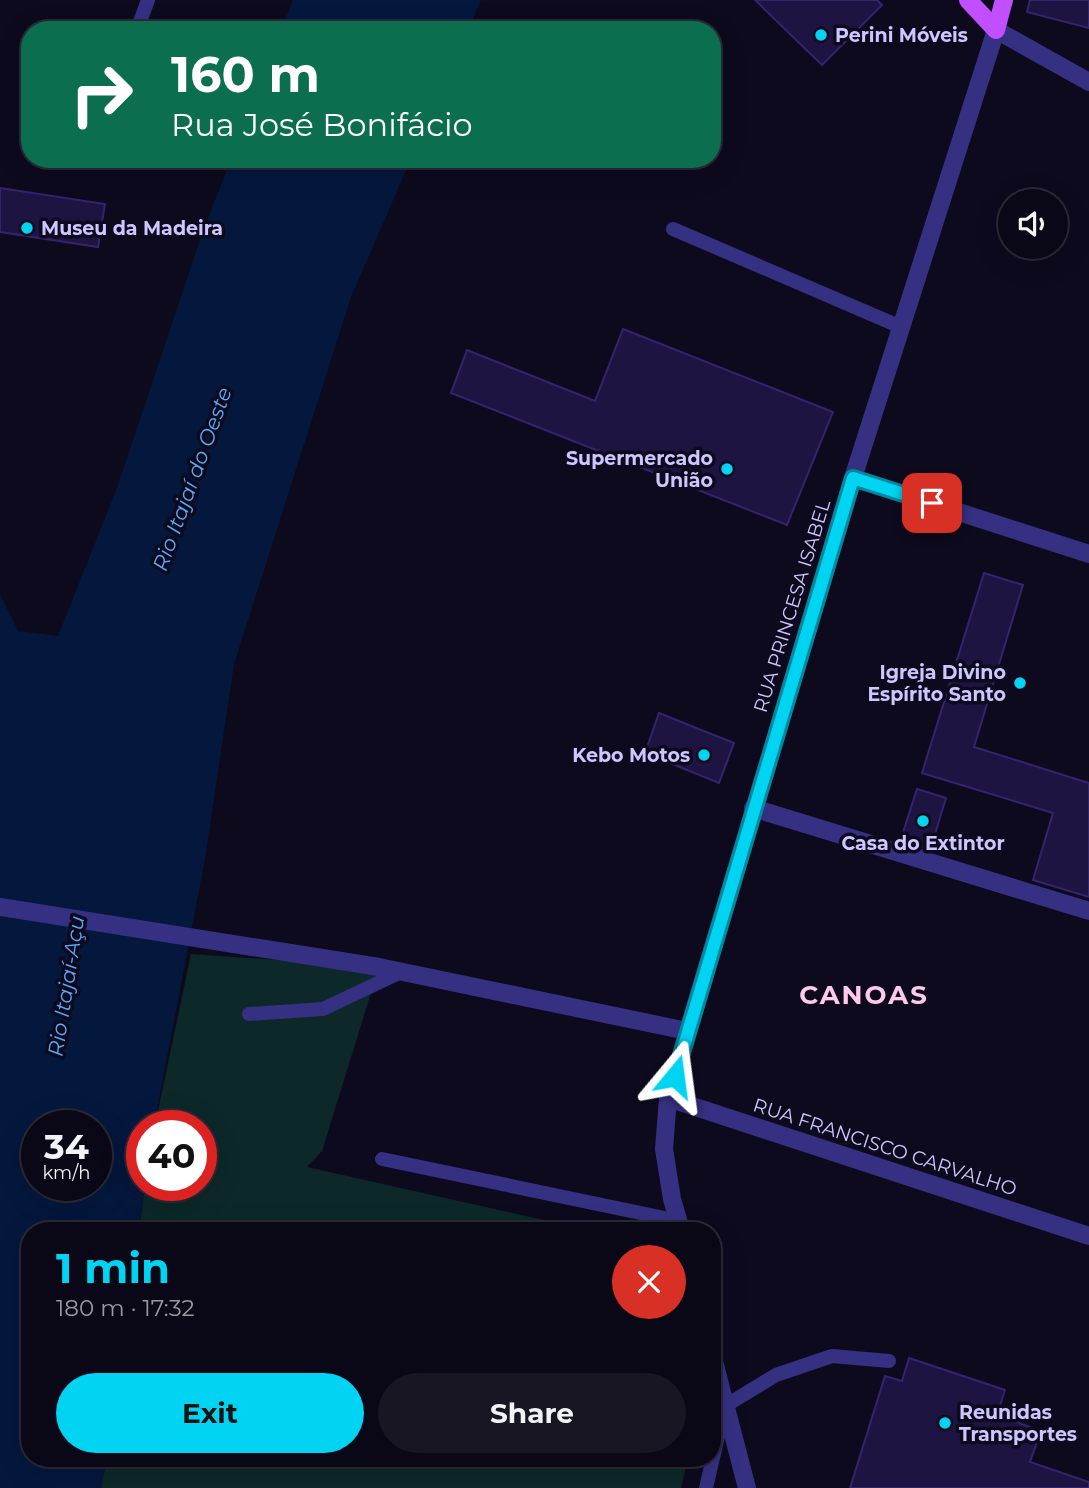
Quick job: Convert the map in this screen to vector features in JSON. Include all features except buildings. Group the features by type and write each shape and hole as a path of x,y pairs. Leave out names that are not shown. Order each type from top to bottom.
{"main road":[{"path":"968,0 996,30"},
{"name":"RUA PRINCESA ISABEL","path":"996,30 1004,0"}],"street":[{"path":"996,30 1089,82"},
{"name":"RUA PRINCESA ISABEL","path":"679,1222 672,1199 664,1149 668,1098 853,478 996,30"},
{"path":"853,478 1089,554"},
{"path":"753,808 1089,911"},
{"path":"0,907 379,967 687,1031"},
{"name":"RUA FRANCISCO CARVALHO","path":"668,1098 1089,1236"},
{"path":"721,1390 747,1488"}],"lane":[{"path":"141,21 149,0"},
{"path":"673,229 901,327"},
{"path":"248,1014 323,1009 401,972"},
{"path":"383,1159 662,1222"},
{"path":"721,1423 725,1406 776,1375 832,1356 889,1361"},
{"path":"706,1488 711,1467"}],"green space":[{"path":"191,954 379,967 322,1151 307,1167 552,1222 140,1222 143,1201 217,1201 217,1110 158,1110"},
{"path":"105,1467 686,1467 681,1488 101,1488"}],"water":[{"path":"293,0 481,0 472,21 285,21"},
{"path":"228,168 407,168 351,297 234,664 205,859 157,1110 126,1110 126,1201 143,1201 140,1222 21,1222 21,1467 105,1467 101,1488 0,1488 0,594 18,631 58,636 117,488 203,231"}],"place":[{"name":"Perini Móveis","path":"821,35"},
{"name":"Museu da Madeira","path":"27,228"},
{"name":"Supermercado União","path":"727,469"},
{"name":"Igreja Divino Espírito Santo","path":"1020,683"},
{"name":"Kebo Motos","path":"704,755"},
{"name":"Casa do Extintor","path":"923,821"},
{"name":"Reunidas Transportes","path":"945,1423"}],"district":[{"name":"CANOAS","path":"864,995"}],"route":[{"path":"675,1076 853,478 932,503"}],"water label":[{"name":"Rio Itajaí do Oeste","path":"192,479"},
{"name":"Rio Itajaí-Açu","path":"66,986"}]}
